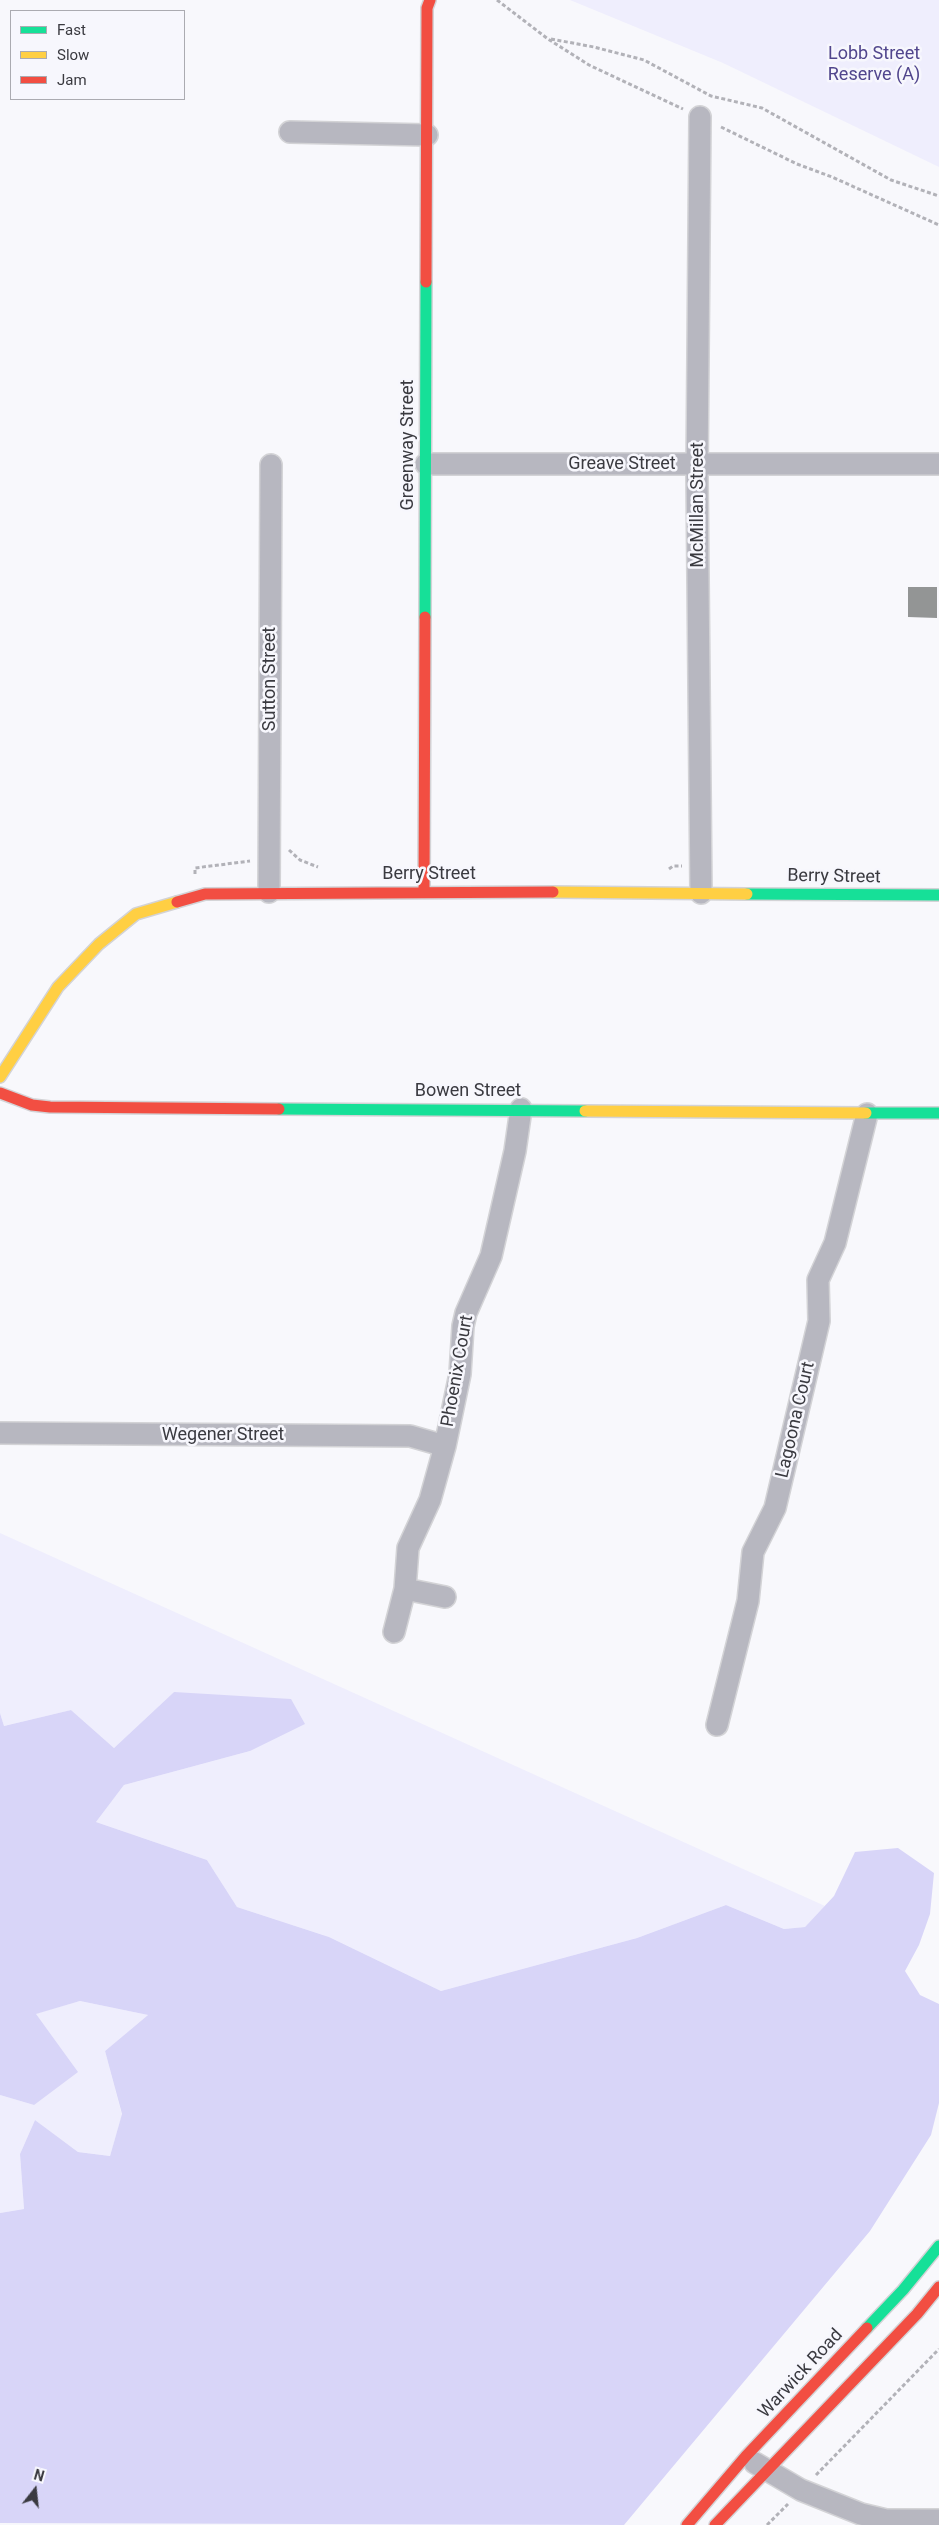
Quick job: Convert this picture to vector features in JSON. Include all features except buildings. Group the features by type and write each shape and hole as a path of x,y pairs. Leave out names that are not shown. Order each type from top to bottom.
{"street":[{"name":"Greenway Street","path":"424,891 427,8 430,0"},
{"name":"McMillan Street","path":"700,117 698,464 701,893"},
{"path":"290,132 427,136"},
{"name":"Greave Street","path":"426,464 939,464"},
{"name":"Sutton Street","path":"269,892 271,465"},
{"name":"Berry Street","path":"0,1077 58,987 99,944 136,914 205,894 424,891 939,895"},
{"name":"Bowen Street","path":"0,1093 32,1105 50,1107 939,1113"},
{"name":"Phoenix Court","path":"394,1632 406,1588 408,1548 430,1500 445,1446 461,1364 462,1326 491,1256 515,1151 521,1109"},
{"name":"Lagoona Court","path":"717,1725 748,1601 753,1552 776,1508 819,1321 818,1280 835,1243 866,1114"},
{"name":"Wegener Street","path":"0,1433 410,1436 445,1446"},
{"path":"406,1588 445,1597"},
{"name":"Warwick Road","path":"687,2525 746,2456 903,2290 939,2246"},
{"path":"715,2525 917,2314 939,2287"},
{"path":"746,2456 765,2471 801,2490 861,2514 886,2520 939,2520"}],"path":[{"path":"548,39 594,47 644,60 711,96 762,108 891,180 939,196"},
{"path":"767,2525 939,2350"}],"green space":[{"name":"Lobb Street Reserve (A)","path":"570,0 939,0 939,167 723,63"},
{"path":"0,1533 825,1906 805,1927 784,1929 726,1905 637,1938 441,1991 329,1937 237,1907 207,1860 96,1822 124,1785 250,1751 174,1692 114,1748 71,1710 4,1726 0,1713"},
{"path":"80,2001 148,2015 105,2051 122,2115 110,2156 78,2152 35,2120 20,2154 24,2209 0,2213 0,2095 34,2105 35,2014"}],"shaded area":[{"path":"174,1692 291,1699 305,1724 250,1751 124,1785 96,1822 207,1860 237,1907 329,1937 441,1991 637,1938 726,1905 784,1929 805,1927 834,1896 855,1852 898,1848 934,1873 930,1914 919,1945 905,1971 920,1995 939,2004 939,2103 931,2135 870,2231 624,2525 0,2523 0,2213 24,2209 20,2154 35,2120 78,2152 110,2156 122,2114 105,2051 148,2015 80,2001 36,2014 78,2072 34,2105 0,2095 0,1713 4,1726 71,1710 114,1748"}],"traffic: fast":[{"path":"425,617 426,282"},
{"path":"747,894 939,895"},
{"path":"279,1109 585,1111"},
{"path":"866,1113 939,1113"},
{"path":"867,2328 903,2290 939,2246"}],"traffic: slow":[{"path":"553,892 747,894"},
{"path":"0,1077 58,987 99,944 136,914 177,902"},
{"path":"585,1111 866,1113"}],"traffic: jam":[{"path":"426,282 427,8 430,0"},
{"path":"424,891 425,617"},
{"path":"177,902 205,894 553,892"},
{"path":"0,1093 32,1105 50,1107 279,1109"},
{"path":"715,2525 917,2314 939,2287"},
{"path":"687,2525 746,2456 867,2328"}]}
